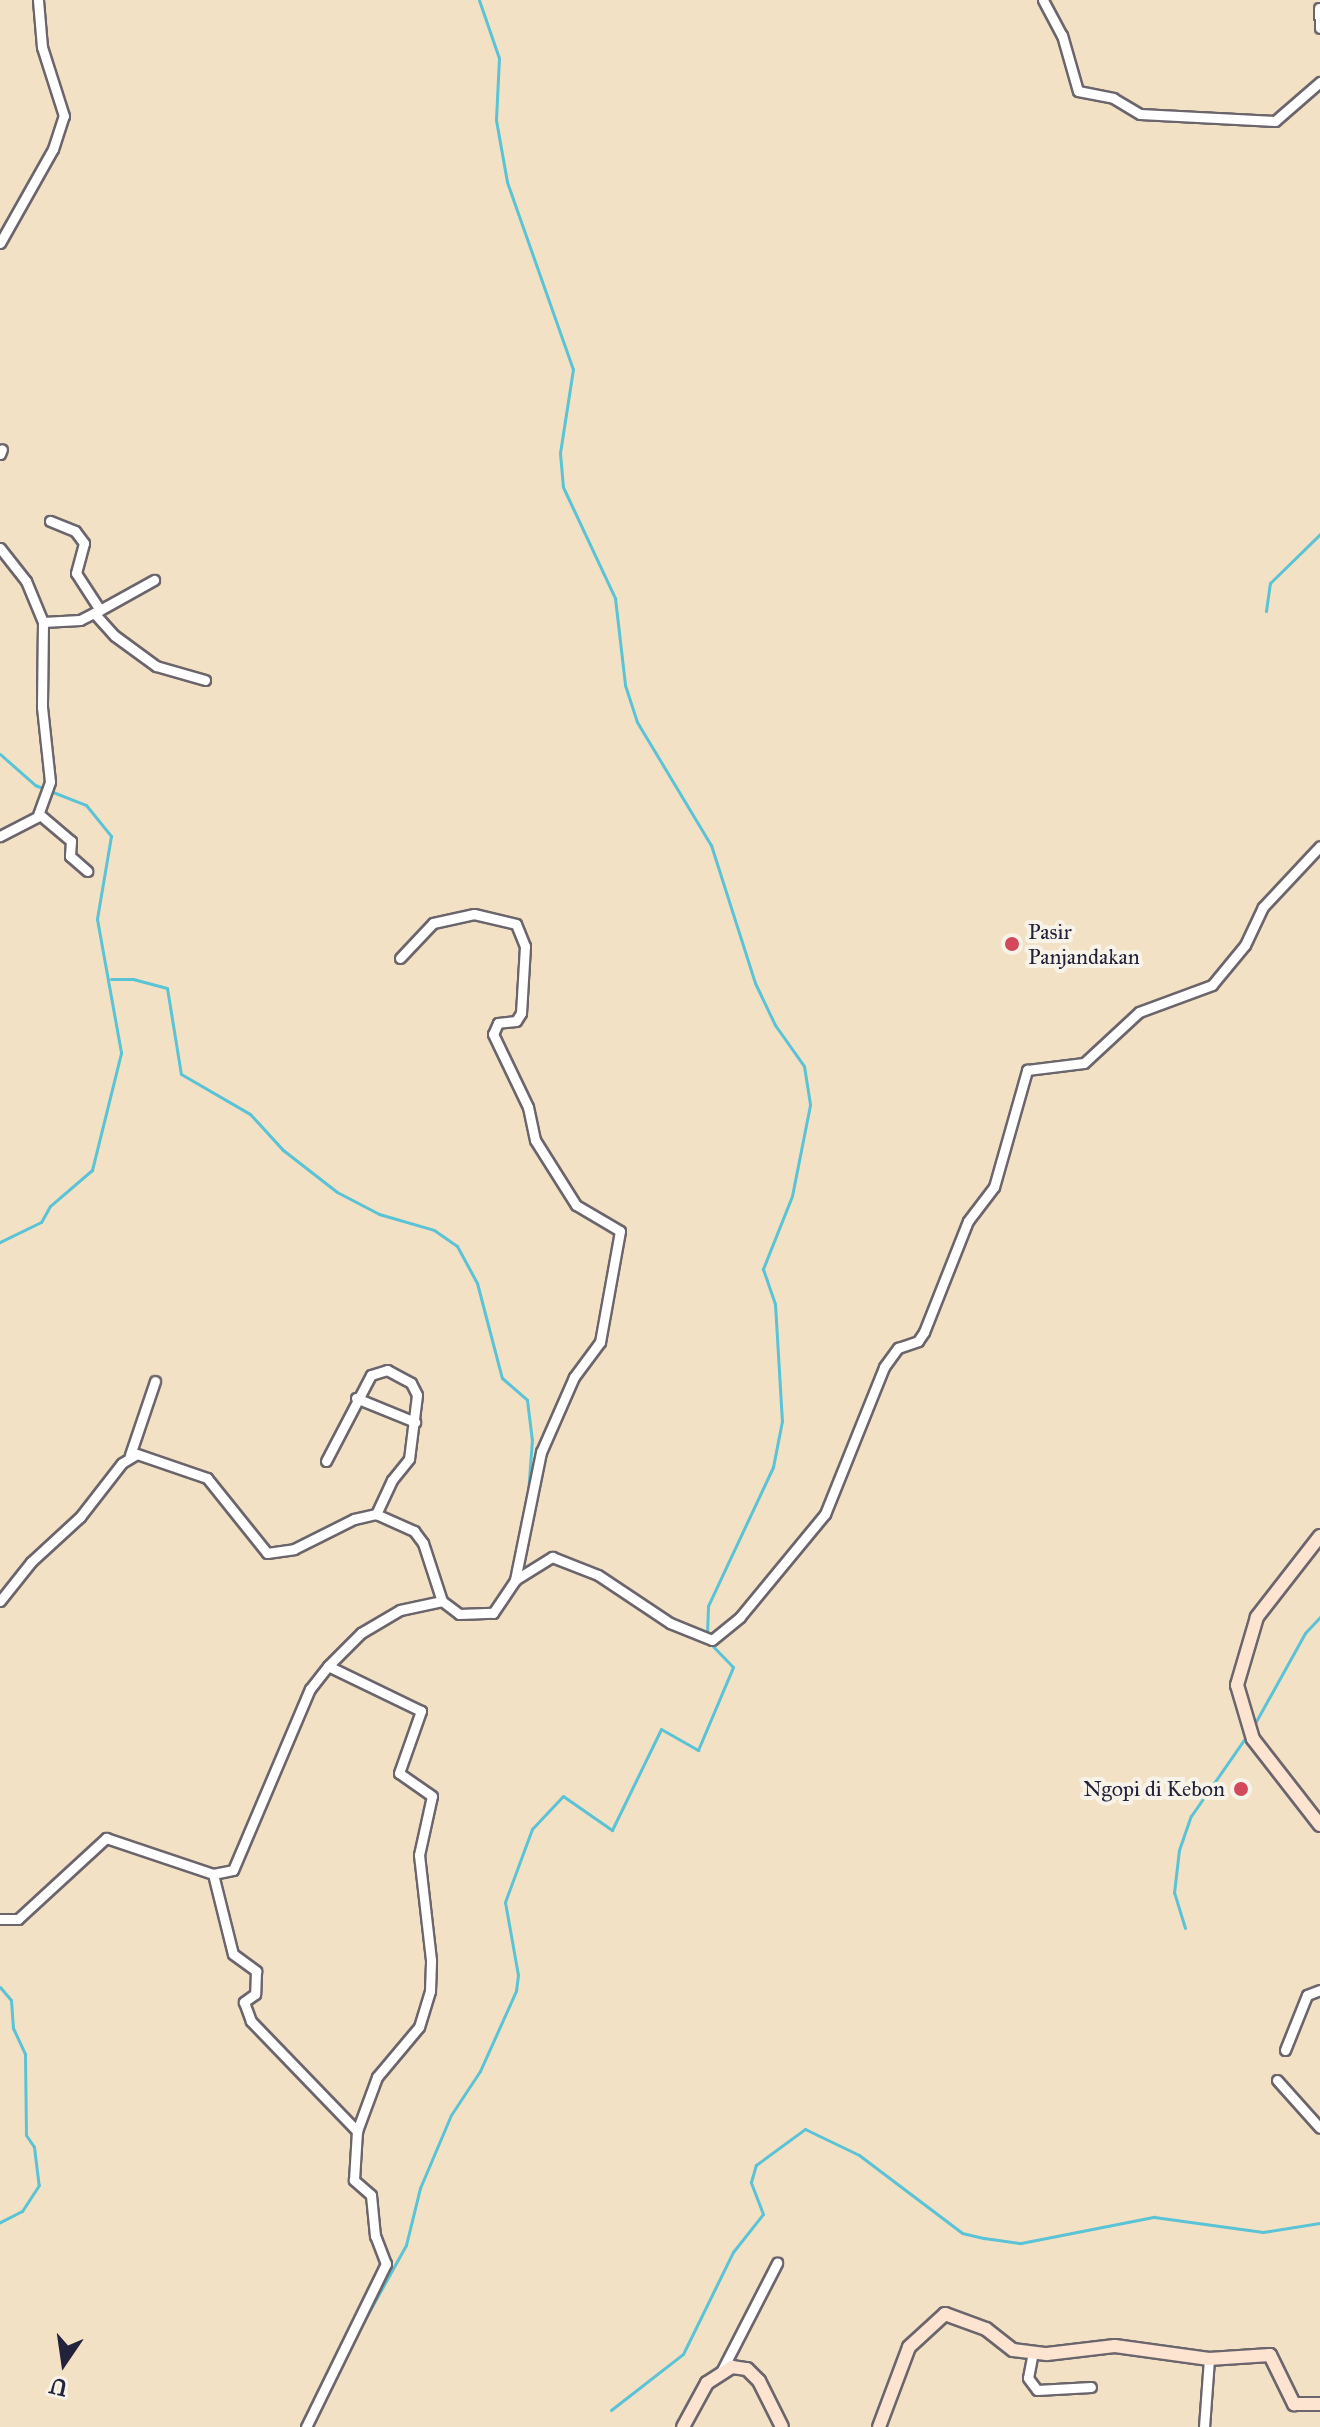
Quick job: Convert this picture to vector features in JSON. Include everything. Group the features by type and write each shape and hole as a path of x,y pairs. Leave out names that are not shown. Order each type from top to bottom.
{"street":[{"path":"0,243 53,149 64,116 42,47 38,0"},
{"path":"1043,0 1062,35 1078,91 1113,98 1140,114 1275,121 1320,82"},
{"path":"1319,8 1320,28"},
{"path":"50,521 75,531 84,543 76,573 115,636 156,666 205,680"},
{"path":"0,548 26,581 43,622 45,686 42,707 50,782 39,814 0,836"},
{"path":"43,622 80,620 154,580"},
{"path":"39,814 71,841 70,856 87,871"},
{"path":"376,1514 402,1524 423,1543 442,1601 459,1614 484,1616 493,1613 515,1580 544,1558 565,1559 699,1636 712,1640 740,1617 779,1565 818,1526 884,1367 898,1348 918,1341 924,1332 968,1221 997,1179 1027,1070 1084,1063 1139,1012 1218,981 1245,945 1263,907 1320,846"},
{"path":"400,958 433,923 474,914 516,924 525,946 521,1013 516,1021 498,1023 493,1034 528,1107 535,1140 576,1205 620,1231 600,1342 574,1377 541,1452 515,1580"},
{"path":"130,1455 164,1459 207,1478 267,1553 294,1549 376,1514 392,1480 408,1463 415,1422 415,1389 387,1370 371,1375 356,1398 326,1461"},
{"path":"0,1601 130,1455 155,1381"},
{"path":"356,1398 415,1422"},
{"path":"1320,1536 1257,1617 1238,1666 1237,1685 1253,1739 1320,1825"},
{"path":"0,1919 18,1919 106,1838 213,1874 233,1870 310,1689 361,1633 400,1610 442,1601"},
{"path":"306,2427 386,2264 375,2236 371,2195 354,2180 357,2131 377,2077 419,2027 430,1991 431,1943 419,1855 432,1799 399,1773 419,1707 328,1666"},
{"path":"213,1874 233,1954 256,1971 255,1994 244,2002 251,2021 357,2131"},
{"path":"1285,2050 1307,1995 1320,1990"},
{"path":"1277,2080 1320,2128"},
{"path":"683,2427 700,2391 721,2372 777,2263"},
{"path":"879,2427 904,2356 938,2317 960,2317 986,2329 1008,2349 1033,2352 1115,2346 1209,2359 1275,2356 1294,2404 1320,2404"},
{"path":"1033,2352 1028,2378 1037,2390 1091,2387"},
{"path":"1204,2427 1209,2359"},
{"path":"721,2372 740,2367 753,2373 782,2427"}],"waterway":[{"path":"479,0 499,58 496,120 507,182 573,369 560,453 563,487 615,598 625,685 637,722 711,845 755,983 775,1025 804,1066 810,1105 792,1196 763,1269 775,1304 782,1421 773,1467 708,1606 707,1636"},
{"path":"1266,611 1270,583 1320,534"},
{"path":"0,754 35,785 86,805 111,836 97,919 121,1053 92,1170 50,1206 41,1222 0,1242"},
{"path":"111,979 133,979 167,988 181,1074 250,1114 283,1150 337,1192 379,1214 434,1230 457,1246 477,1283 502,1378 527,1400 532,1439 528,1493"},
{"path":"1254,1725 1305,1633 1320,1617"},
{"path":"355,2337 406,2245 420,2188 451,2115 480,2071 516,1991 518,1975 505,1902 532,1829 563,1796 612,1830 661,1729 698,1750 733,1667 710,1643"},
{"path":"1185,1928 1174,1893 1179,1850 1191,1816 1248,1734"},
{"path":"0,1987 11,2000 13,2028 25,2054 26,2135 34,2147 39,2185 22,2211 0,2222"},
{"path":"611,2410 683,2354 733,2252 763,2214 751,2182 756,2165 805,2129 859,2155 962,2233 984,2238 1021,2243 1154,2217 1263,2232 1320,2223"}],"place":[{"name":"Pasir Panjandakan","path":"1012,944"},
{"name":"Ngopi di Kebon","path":"1241,1789"}]}
